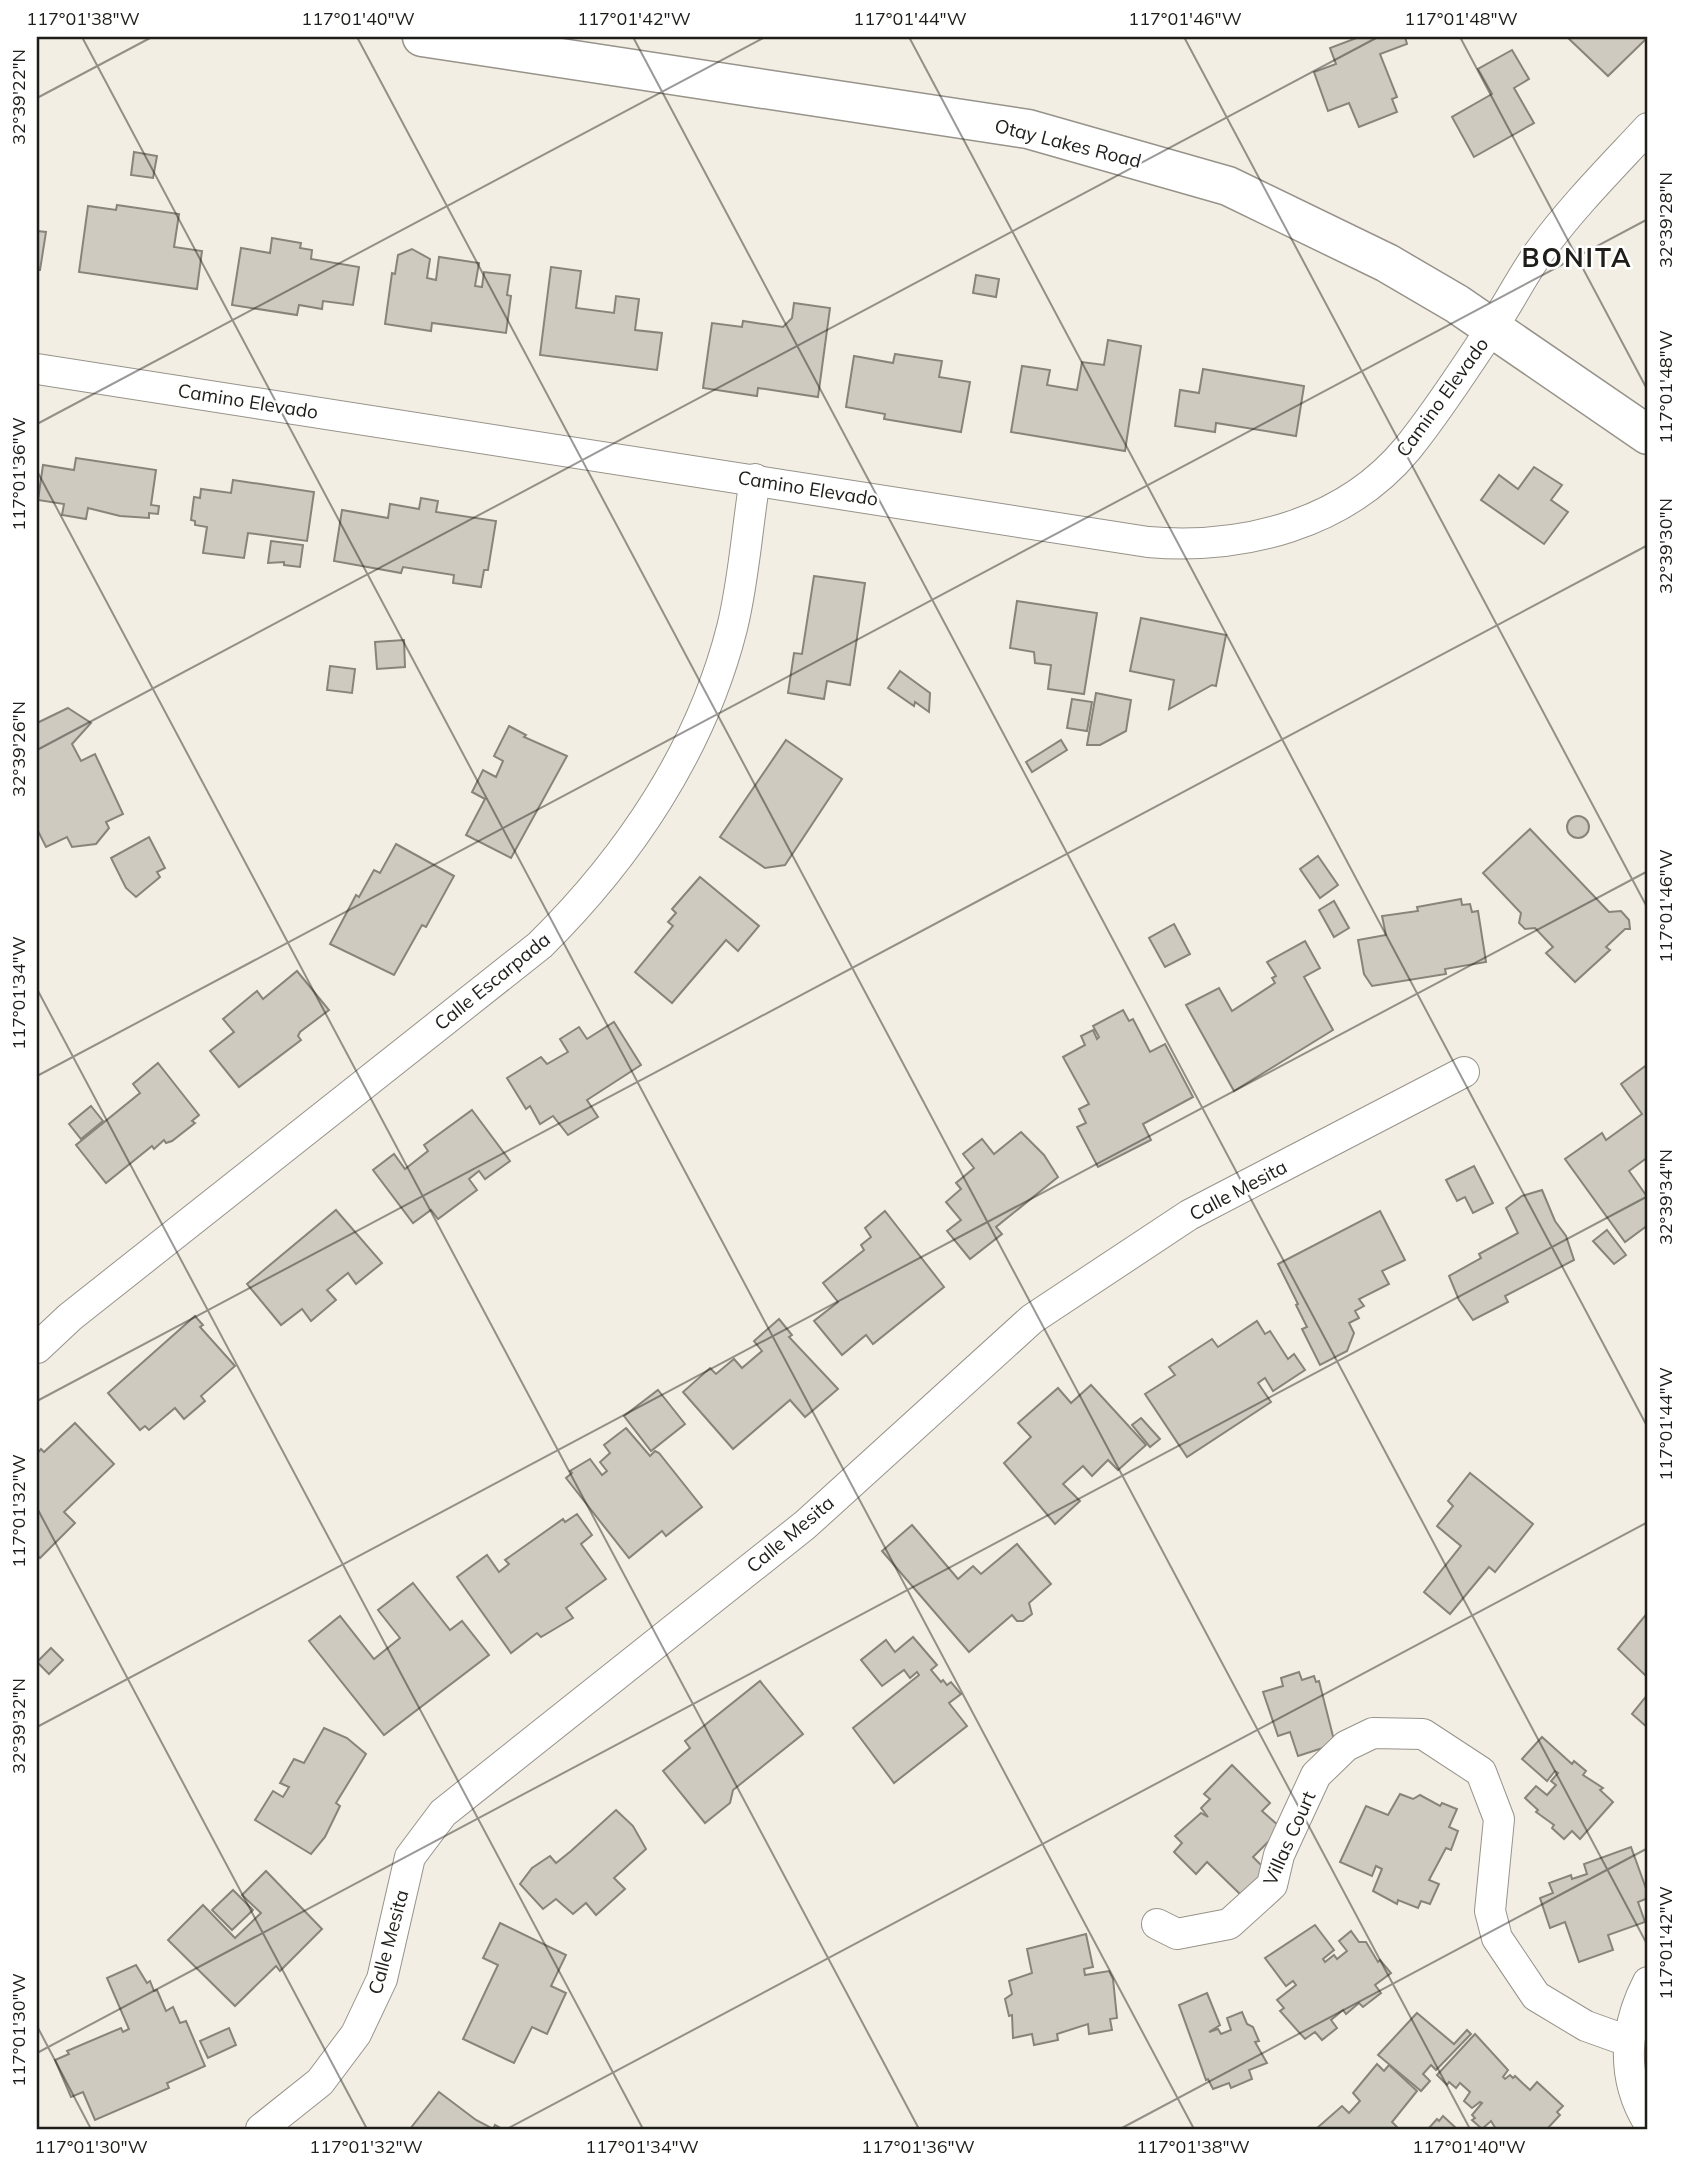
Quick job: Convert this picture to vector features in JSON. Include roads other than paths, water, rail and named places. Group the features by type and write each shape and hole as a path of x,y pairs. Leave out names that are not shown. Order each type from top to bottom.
{"main road":[{"name":"Otay Lakes Road","path":"422,37 1028,129 1228,186 1387,263 1493,326 1648,435"}],"street":[{"name":"Camino Elevado","path":"37,369 1148,542 1213,544 1245,540 1307,520 1360,490 1406,450 1493,326 1539,252 1580,200 1648,128"},
{"name":"Calle Escarpada","path":"37,1348 70,1317 540,945 603,878 665,789 711,690 732,627 754,479"},
{"name":"Calle Mesita","path":"261,2129 320,2082 356,2034 382,1979 410,1857 443,1813 805,1525 911,1426 1042,1312 1189,1215 1464,1072"},
{"name":"Villas Court","path":"1157,1924 1177,1934 1229,1924 1272,1885 1279,1855 1316,1775 1346,1746 1373,1733 1423,1734 1481,1772 1499,1819 1490,1911 1497,1938 1536,1996 1586,2025 1628,2041"},
{"path":"1648,1982 1632,2020 1628,2041 1628,2064 1634,2093 1648,2122"}],"district":[{"name":"BONITA","path":"1577,257"}]}
